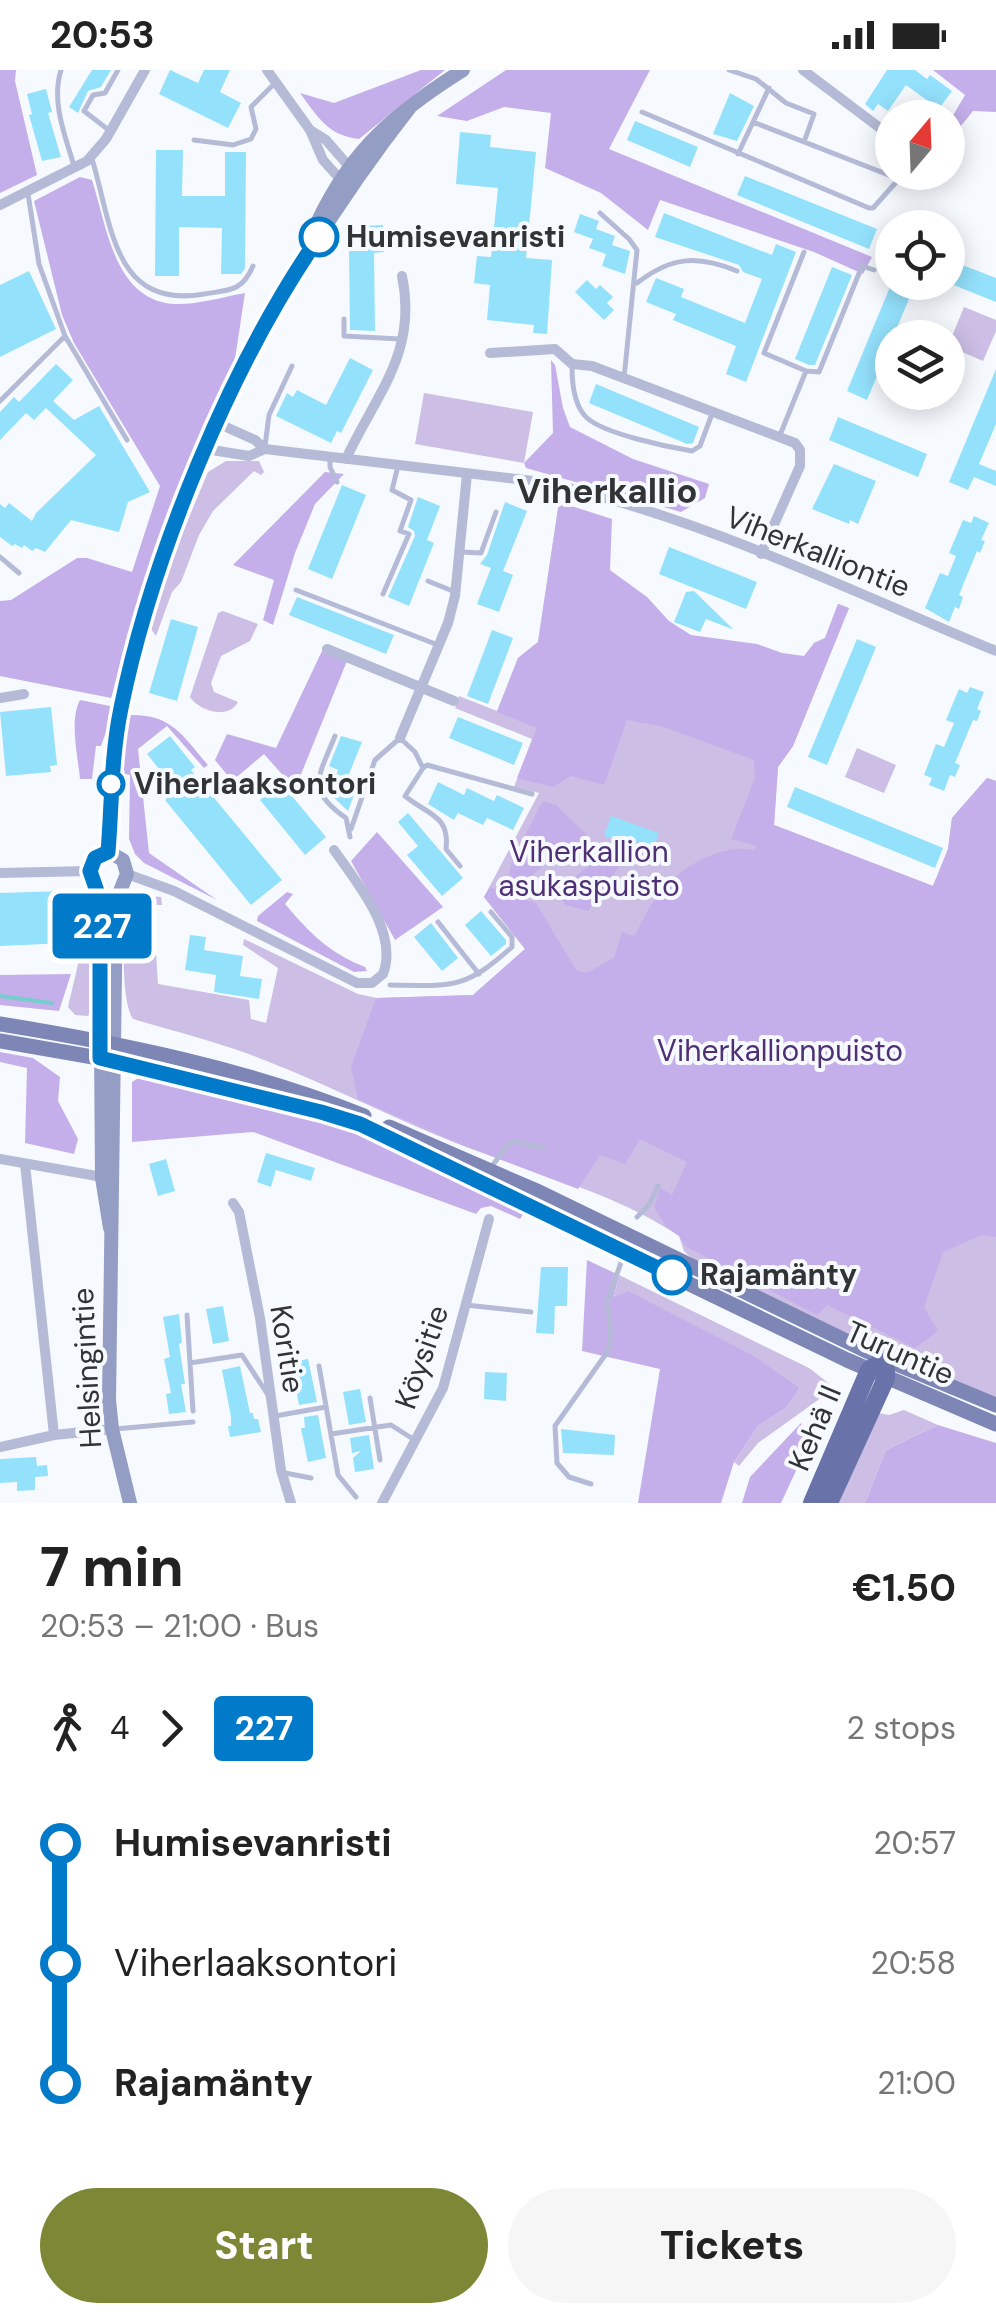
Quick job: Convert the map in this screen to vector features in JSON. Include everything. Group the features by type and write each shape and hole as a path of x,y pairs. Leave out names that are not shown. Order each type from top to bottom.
{"highway":[{"name":"Kehä II","path":"812,1503 880,1369"},
{"name":"Kehä II","path":"829,1503 880,1369"}],"main road":[{"name":"Turuntie","path":"0,1024 293,1089 487,1176 996,1424"},
{"name":"Turuntie","path":"0,1041 108,1051"},
{"name":"Turuntie","path":"880,1369 996,1405"}],"street":[{"path":"0,205 74,169 92,156 146,70"},
{"path":"266,70 310,130 316,150 348,180"},
{"path":"348,180 350,164 376,134 464,70"},
{"path":"802,70 875,125"},
{"path":"108,852 114,749 130,668 157,579 206,449 297,269 348,180 411,106"},
{"path":"310,130 350,164"},
{"path":"346,459 392,374 404,340 406,297 402,276"},
{"path":"490,353 554,349 572,364 592,366 795,442 801,459 762,554"},
{"name":"Viherkalliontie","path":"217,424 265,449"},
{"name":"Viherkalliontie","path":"206,449 249,456 265,449 542,482 577,490 762,554 996,651"},
{"path":"400,738 438,646 455,592 466,474"},
{"path":"327,648 454,701"},
{"path":"0,698 24,694"},
{"path":"97,886 110,890 124,880 174,891 357,983 372,983 383,974 388,946 353,876 334,850"},
{"path":"108,852 95,858 90,871 97,886 102,933 108,1051"},
{"path":"108,852 123,860 124,880 116,901 108,1051"},
{"path":"0,874 90,871"},
{"name":"Helsingintie","path":"108,1051 112,1429 130,1503"},
{"path":"0,1159 108,1178"},
{"path":"25,1164 54,1436"},
{"name":"Koritie","path":"233,1203 239,1212 260,1318 272,1416 291,1503"},
{"name":"Köysitie","path":"382,1503 443,1388 489,1219"},
{"path":"0,1447 112,1429"}],"lane":[{"path":"61,70 56,84 60,118 74,169"},
{"path":"110,132 84,111 93,94 104,93 118,70"},
{"path":"729,70 769,87 786,103 814,114 804,142"},
{"path":"194,140 233,144 251,139 256,128 252,107 276,82"},
{"path":"738,154 769,87"},
{"path":"642,112 873,208 889,190"},
{"path":"753,122 875,170"},
{"path":"92,156 123,262 152,291 167,296 190,296 235,289 247,281 253,266"},
{"path":"27,191 39,264 65,336 127,440"},
{"path":"600,214 637,250 624,378"},
{"path":"755,359 764,354 804,252"},
{"path":"635,285 653,271 692,260 708,260 738,271"},
{"path":"764,354 806,371 819,372 862,266 874,270"},
{"path":"344,319 344,336 349,338 404,340"},
{"path":"0,401 65,336"},
{"path":"572,364 579,408 588,419 602,426 692,451 700,446 714,410"},
{"path":"265,449 269,415 292,366"},
{"path":"780,435 806,371"},
{"path":"330,457 336,482"},
{"path":"384,594 409,534 400,530 411,500 392,490 398,466"},
{"path":"458,552 481,553 496,512"},
{"path":"0,556 19,573"},
{"path":"428,582 455,592"},
{"path":"296,590 438,646"},
{"path":"334,736 318,786 324,801 346,818 351,833 375,760 400,738 423,768"},
{"path":"460,866 446,848 448,830 443,822 404,796 423,768 427,765 532,794"},
{"path":"390,985 437,986 466,982 480,974 512,947 512,937 491,912"},
{"path":"438,922 480,974"},
{"path":"487,1176 507,1146 515,1141 543,1148"},
{"path":"637,1217 649,1205 658,1186"},
{"path":"590,1484 568,1477 557,1462 554,1426 608,1351 611,1332 607,1302 628,1244"},
{"path":"466,1305 532,1312"},
{"path":"186,1315 193,1410"},
{"path":"190,1363 242,1356 270,1398"},
{"path":"319,1366 338,1476 356,1497"},
{"path":"370,1398 380,1460"},
{"path":"272,1416 326,1407"},
{"path":"112,1429 193,1422"},
{"path":"331,1434 391,1426 418,1441"},
{"path":"282,1472 312,1478"}],"green space":[{"path":"0,70 16,70 15,81 37,175 0,193"},
{"path":"421,70 445,70 359,139 331,129 300,93 334,103"},
{"path":"506,70 650,70 609,149 872,257 863,274 814,252 660,200 648,230 601,193 545,168 551,113 504,107 467,121 437,116"},
{"path":"933,70 996,70 996,112 973,111 965,121 965,95"},
{"path":"80,177 92,180 116,258 138,289 154,299 174,304 245,293 235,359 189,465 147,580 111,698 0,676 0,601 11,600 77,558 132,572 160,486 74,343 62,315 34,201"},
{"path":"964,307 996,320 996,331 983,361 965,353 965,320 959,320"},
{"path":"551,360 570,427 633,459 709,484 705,498 681,512 526,468 524,463 553,433"},
{"path":"424,393 533,412 524,463 415,444"},
{"path":"226,461 259,461 264,472 261,475 254,471 213,511 181,582 172,592 156,636 151,629 174,553 208,472"},
{"path":"325,472 344,474 315,504 273,625 263,620 274,580 233,565"},
{"name":"Viherkallionpuisto","path":"559,502 579,592 799,685 814,643 825,638 838,604 849,608 793,746 778,767 774,825 933,886 948,849 952,818 987,778 996,781 996,1400 910,1365 691,1258 679,1236 628,1207 436,1135 248,1054 133,1019 125,984 124,938 127,908 138,895 161,897 162,905 153,905 158,984 249,1000 251,1019 266,1023 278,968 243,945 244,939 358,994 377,998 473,995 525,949 484,897 539,793 514,787 532,739 455,708 459,696 497,711 518,658 538,642"},
{"name":"Viherkallionpuisto","path":"559,502 612,519 610,570 691,635 757,644 804,656 814,643 825,638 838,604 849,608 793,746 778,767 774,825 933,886 948,849 952,818 987,778 996,781 996,1237 982,1235 943,1252 924,1307 938,1331 915,1348 827,1305 817,1315 685,1246 666,1227 654,1206 660,1188 672,1195 687,1162 640,1139 625,1164 600,1155 578,1189 457,1143 358,1099 351,1067 376,998 473,995 525,949 484,897 490,887 536,903 576,970 586,973 614,958 622,932 634,936 659,893 682,871 717,853 754,850 757,846 731,839 755,778 754,760 661,726 627,720 604,785 571,776 553,787 517,778 537,728 497,712 518,658 538,642"},
{"path":"223,611 258,624 250,641 221,656 211,683 214,692 238,702 234,708 221,712 207,709 190,697 218,613"},
{"path":"322,651 347,661 295,789 264,754 232,781 215,760 227,734 276,748"},
{"path":"80,700 115,707 101,746 96,746 92,779 80,779 75,728"},
{"path":"129,715 166,722 208,765 204,768 167,726 138,749 149,853 217,900 144,863 135,854 129,839 130,775 125,774 120,753"},
{"path":"857,748 896,765 884,793 845,777"},
{"path":"543,801 556,805 590,838 558,852 524,879 508,879 512,860"},
{"path":"377,832 443,907 395,940 351,861"},
{"name":"Viherkallion asukaspuisto","path":"603,858 625,858 588,911 566,905 558,895"},
{"path":"86,889 94,913 94,1007 88,1016 75,1015 68,1007 83,943"},
{"path":"287,892 293,894 285,904 312,933 367,971 354,972 257,921"},
{"path":"71,974 59,1011 0,1005 0,975"},
{"path":"0,1052 33,1058 60,1077 58,1101 78,1139 74,1154 25,1143 27,1068 0,1062"},
{"path":"145,1074 332,1120 527,1209 520,1219 491,1206 476,1214 253,1132 132,1142 132,1082"},
{"path":"587,1260 619,1275 614,1297 628,1291 752,1355 800,1388 786,1408 758,1426 734,1462 721,1503 638,1503 660,1369 582,1351"},
{"path":"619,1275 809,1368 831,1385 825,1395 758,1443 739,1466 734,1462 758,1426 786,1408 800,1388 614,1298"},
{"path":"904,1410 938,1425 886,1450 865,1503 839,1503 879,1413 889,1415"},
{"path":"801,1423 808,1445 781,1503 742,1503 750,1477"},
{"path":"938,1425 996,1443 996,1503 865,1503 886,1450"}],"building":[{"path":"92,70 111,70 101,87 88,91 78,113 69,107"},
{"path":"170,70 198,83 204,70 230,70 220,92 241,103 228,128 159,94"},
{"path":"887,70 915,70 927,79 930,75 952,91 945,100 927,100 906,85 896,100 875,100 873,111 865,104"},
{"path":"46,89 52,112 48,113 61,157 42,161 27,94"},
{"path":"730,93 754,106 737,141 713,134"},
{"path":"635,121 698,147 690,167 627,140"},
{"path":"460,132 491,135 490,147 536,152 526,258 552,260 547,334 533,333 534,325 487,320 490,285 474,283 477,256 491,257 498,188 456,184"},
{"path":"156,150 183,150 182,196 225,196 225,152 246,152 245,268 241,274 221,274 222,228 179,227 179,276 155,276"},
{"path":"745,176 875,228 875,234 869,249 737,195"},
{"path":"664,213 772,255 776,244 796,252 746,382 726,374 736,346 673,320 676,314 646,302 656,278 684,289 681,297 745,323 762,279 743,272 739,265 655,237"},
{"path":"580,214 599,221 596,229 615,236 612,245 630,251 625,274 602,266 606,254 589,248 593,239 574,232"},
{"path":"383,225 384,252 374,253 375,331 350,330 349,251 361,251 360,226"},
{"path":"965,266 996,278 996,302 965,290"},
{"path":"832,267 852,275 815,365 809,365 795,359"},
{"path":"29,271 56,329 0,357 0,285"},
{"path":"587,280 613,297 607,303 614,310 604,320 575,292"},
{"path":"885,300 909,300 900,320 876,320"},
{"path":"875,323 875,381 867,400 847,391"},
{"path":"350,358 373,370 341,433 337,431 331,443 276,416 287,393 293,397 297,390 326,405"},
{"path":"56,364 73,380 53,401 74,420 99,406 150,492 128,502 119,532 71,520 45,552 36,548 32,551 24,545 12,546 0,537 0,504 5,508 9,503 32,521 96,455 46,408 34,420 26,413 0,440 0,412 14,397 19,402"},
{"path":"996,369 996,424 979,464 996,471 996,486 974,477 968,490 949,482"},
{"path":"596,384 699,427 693,443 687,444 589,403"},
{"path":"838,417 927,454 918,477 829,440"},
{"path":"834,464 876,481 858,524 812,509"},
{"path":"342,485 366,495 332,579 308,569"},
{"path":"418,497 440,506 427,540 434,543 409,606 388,597 415,536 408,527"},
{"path":"505,502 527,511 503,571 513,575 499,612 477,604 491,568 480,564 487,555"},
{"path":"974,516 989,523 981,540 985,541 959,595 963,597 959,609 955,607 949,622 925,608 940,573 948,576 956,556 949,553 963,520 971,523"},
{"path":"669,547 757,582 746,609 659,574"},
{"path":"694,591 733,629 706,619 700,632 674,622 686,592"},
{"path":"297,597 394,635 386,654 289,615"},
{"path":"171,619 198,627 177,701 149,693"},
{"path":"492,630 513,638 488,704 467,696"},
{"path":"857,639 876,647 827,765 808,757"},
{"path":"970,687 984,692 977,709 981,711 977,721 973,720 955,763 960,765 955,777 950,775 944,791 929,785 932,778 924,775 936,744 944,747 954,723 946,720 959,689 967,693"},
{"path":"51,707 57,765 50,766 51,772 6,776 0,712"},
{"path":"458,717 523,743 514,765 449,738"},
{"path":"170,736 195,767 191,770 282,880 251,905 165,800 176,790 147,754"},
{"path":"341,736 362,742 349,774 360,779 348,811 329,793 338,770 329,766"},
{"path":"438,782 464,795 467,788 494,801 497,795 524,808 513,830 487,818 483,825 458,813 454,820 428,804"},
{"path":"281,783 326,837 305,855 260,800"},
{"path":"795,787 943,848 935,868 787,807"},
{"path":"408,813 463,878 442,896 407,855 418,846 398,822"},
{"path":"611,816 659,833 654,847 637,841 635,846 604,836"},
{"path":"64,891 66,943 0,946 0,893"},
{"path":"481,911 506,940 491,956 465,925"},
{"path":"431,923 458,958 442,971 414,937"},
{"path":"190,935 206,937 204,950 243,956 240,976 262,979 259,999 214,992 216,975 185,970"},
{"path":"266,1153 315,1168 311,1181 276,1170 271,1187 257,1182"},
{"path":"166,1159 175,1191 158,1196 149,1164"},
{"path":"541,1267 568,1267 567,1306 555,1306 554,1334 536,1333"},
{"path":"223,1306 229,1341 213,1344 206,1309"},
{"path":"179,1314 186,1412 169,1414 166,1394 171,1393 164,1359 170,1357 163,1317"},
{"path":"308,1359 317,1402 299,1405 291,1362"},
{"path":"240,1366 250,1413 258,1419 261,1432 230,1437 231,1417 222,1370"},
{"path":"485,1372 507,1373 506,1401 484,1399"},
{"path":"360,1389 366,1422 349,1425 343,1392"},
{"path":"318,1415 326,1458 308,1462 301,1428 305,1428 304,1417"},
{"path":"561,1429 615,1435 614,1455 563,1453"},
{"path":"369,1435 374,1469 355,1472 353,1458 361,1451 352,1453 350,1438"},
{"path":"36,1457 37,1466 47,1465 48,1476 35,1477 35,1490 17,1491 17,1482 0,1483 0,1459"}],"waterway":[{"path":"0,996 52,1003"}],"bus line":[{"name":"227","path":"319,237 297,269 212,433 166,554 130,668 114,749 108,852 95,858 90,871 100,900 102,933 100,1058 360,1124 672,1275"}],"place":[{"name":"Humisevanristi","path":"319,237"},
{"name":"Viherlaaksontori","path":"111,784"},
{"name":"Rajamänty","path":"672,1275"}],"district":[{"name":"Viherkallio","path":"607,491"}]}
